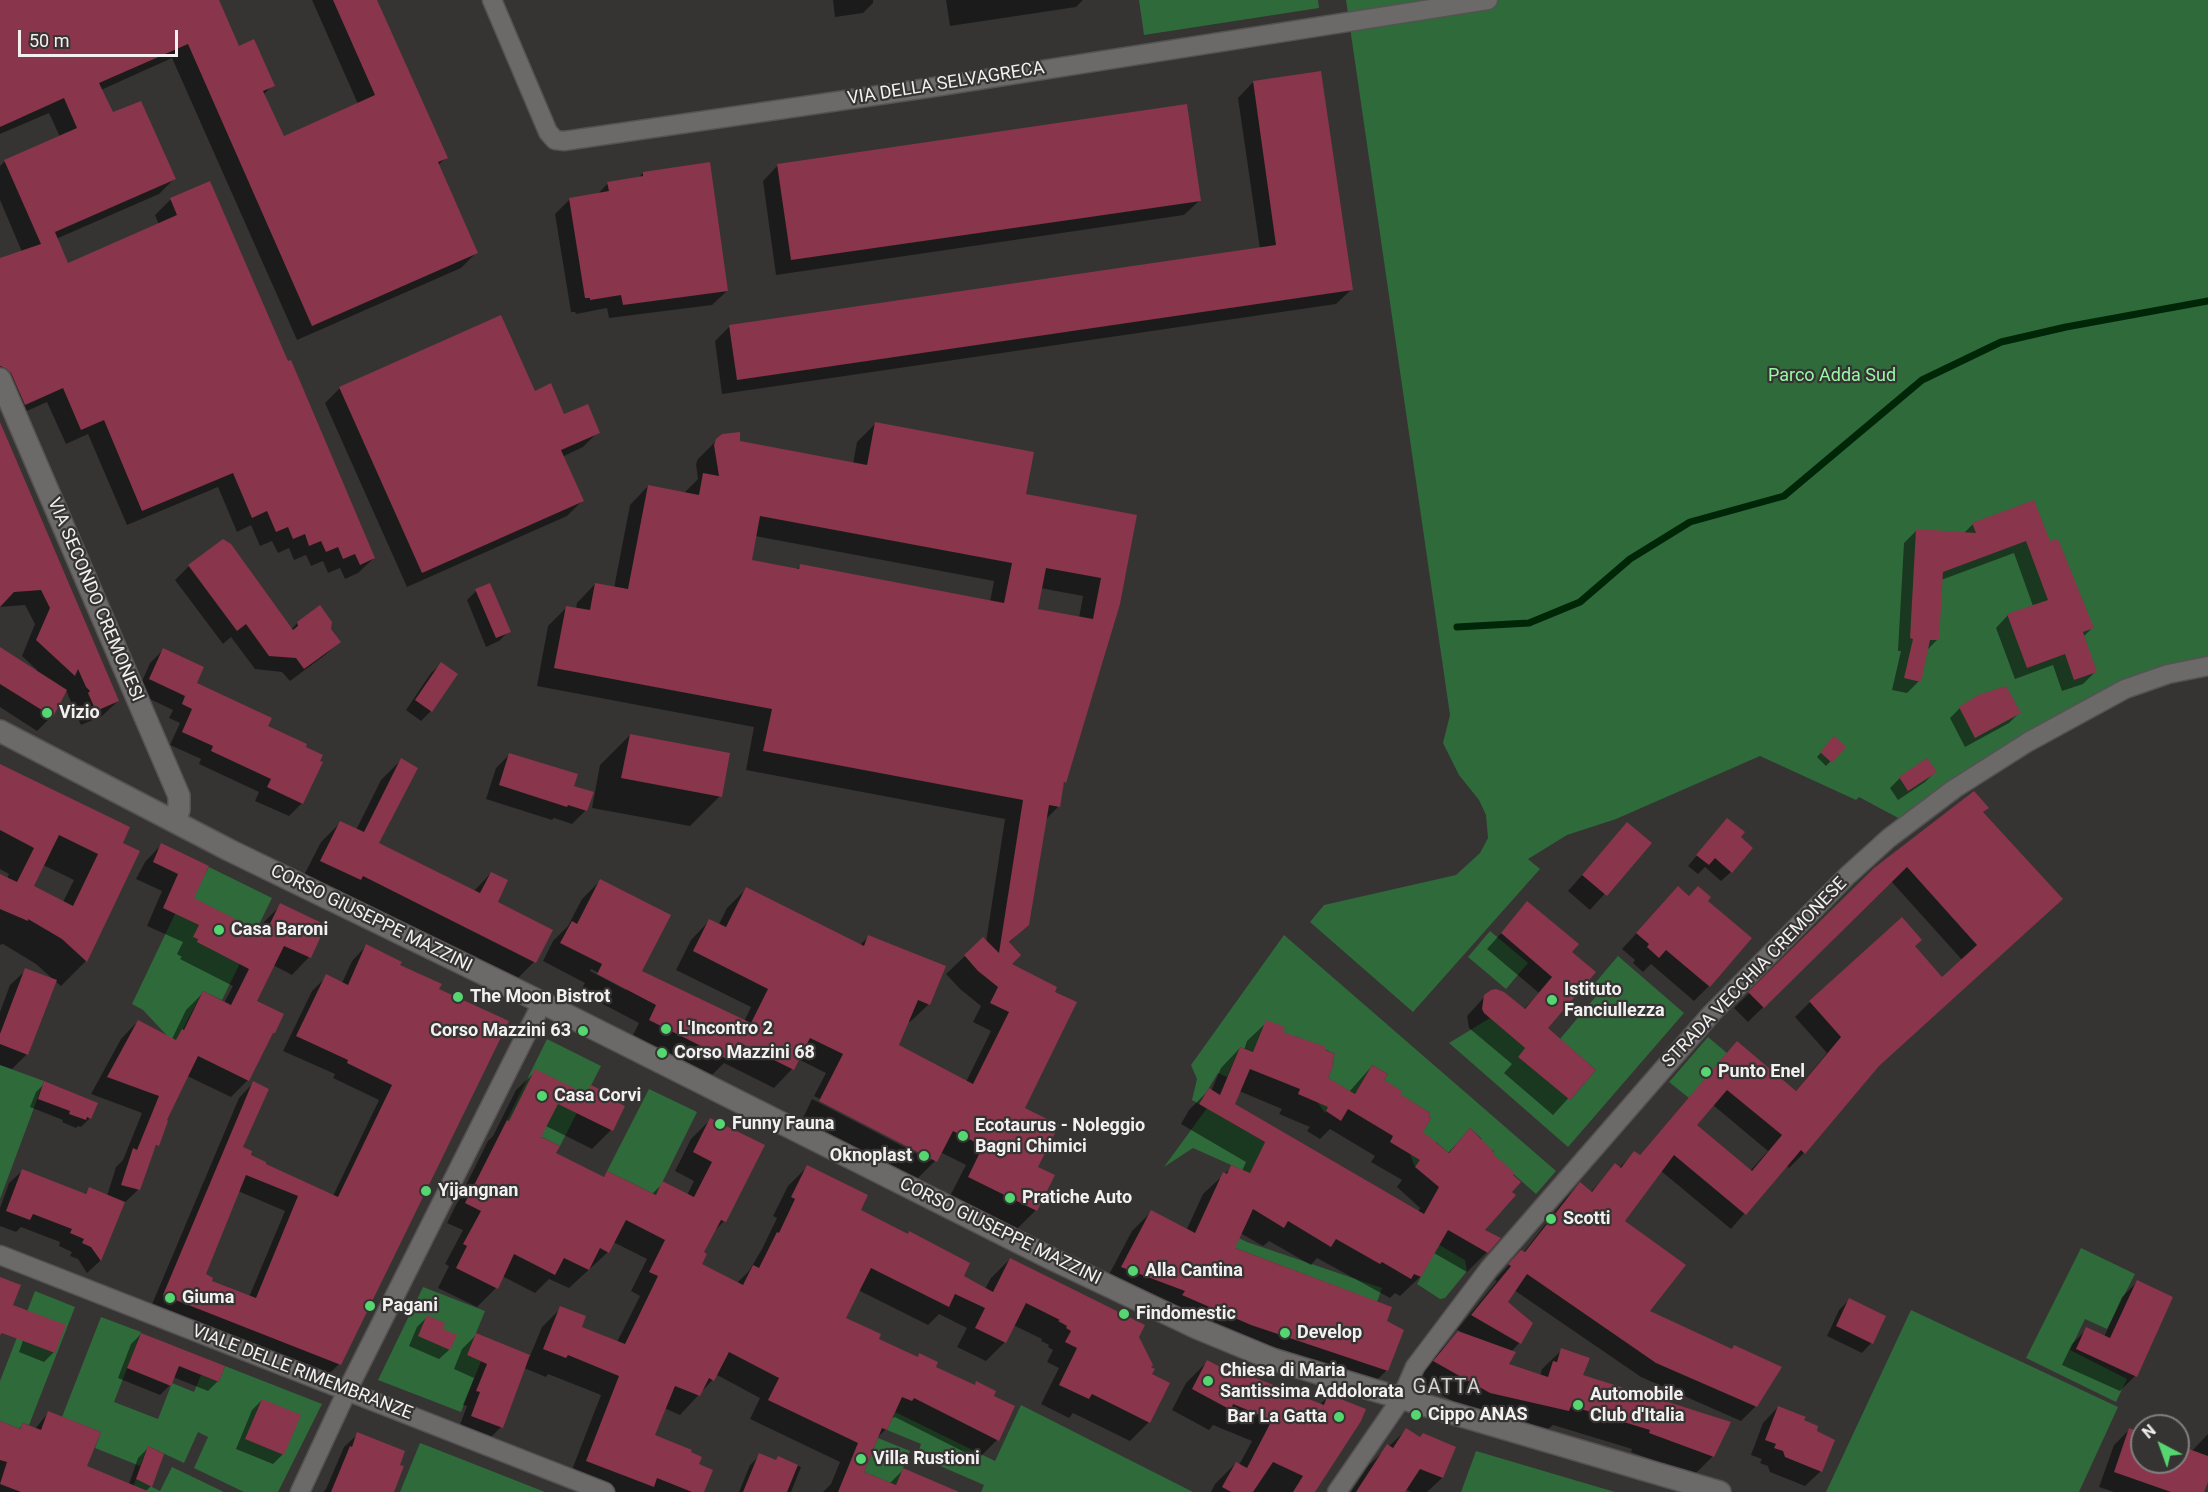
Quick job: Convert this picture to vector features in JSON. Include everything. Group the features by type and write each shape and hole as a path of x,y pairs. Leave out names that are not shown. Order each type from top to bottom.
{"street":[{"name":"VIA DELLA SELVAGRECA","path":"492,0 549,132 555,140 564,141 940,86 1488,0"},
{"name":"VIA SECONDO CREMONESI","path":"0,379 179,796 179,810 175,822"},
{"name":"STRADA VECCHIA CREMONESE","path":"1337,1492 1401,1399 1415,1366 1489,1269 1712,1013 1847,876 1889,838 1954,789 2019,748 2126,689 2168,674 2208,666"},
{"name":"CORSO GIUSEPPE MAZZINI","path":"0,726 31,746"},
{"name":"CORSO GIUSEPPE MAZZINI","path":"0,731 175,822 1041,1253 1197,1328 1272,1359 1720,1492"},
{"path":"300,1492 347,1391 542,1003"},
{"name":"VIALE DELLE RIMEMBRANZE","path":"0,1255 604,1492"}],"green space":[{"path":"1139,0 1318,0 1319,8 1144,35"},
{"name":"Parco Adda Sud","path":"1346,0 2208,0 2208,656 2108,691 1902,820 1859,797 1856,800 1760,756 1616,819 1567,835 1528,859 1540,869 1413,1012 1310,922 1324,905 1456,875 1480,853 1488,838 1486,815 1479,800 1459,775 1443,743 1450,715"},
{"path":"209,867 272,898 222,1000 203,991 175,1044 143,1010 132,1004 195,872 204,876"},
{"path":"1490,931 1528,963 1506,989 1468,957"},
{"path":"1284,935 1556,1171 1536,1194 1492,1155 1494,1151 1479,1143 1482,1139 1470,1128 1449,1153 1436,1142 1415,1167 1410,1154 1431,1118 1428,1116 1430,1113 1407,1099 1404,1103 1384,1080 1388,1074 1372,1065 1355,1094 1341,1086 1325,1113 1318,1103 1334,1063 1332,1062 1335,1054 1295,1036 1293,1039 1253,1052 1240,1047 1227,1077 1218,1073 1199,1104 1192,1100 1197,1079 1191,1065"},
{"path":"1618,956 1684,1013 1568,1147 1449,1043 1490,1018 1525,1048 1518,1057 1570,1100 1596,1070 1560,1039 1597,995 1590,989"},
{"path":"1708,1037 1727,1053 1689,1098 1669,1082"},
{"path":"547,1039 601,1066 560,1146 507,1120"},
{"path":"0,1065 44,1081 0,1199"},
{"path":"649,1089 697,1112 656,1195 607,1171"},
{"path":"1207,1108 1265,1142 1224,1231 1247,1242 1382,1288 1377,1302 1209,1238 1240,1169 1193,1148 1164,1167"},
{"path":"1301,1164 1465,1260 1467,1271 1445,1298 1440,1299 1417,1284 1432,1257"},
{"path":"2081,1248 2135,1274 2107,1329 2085,1319 2070,1350 2127,1379 2116,1402 2026,1358"},
{"path":"423,1287 485,1311 467,1355 481,1361 461,1412 378,1380"},
{"path":"35,1291 75,1307 29,1425 23,1423 20,1429 0,1421 0,1381"},
{"path":"1911,1310 2118,1407 2079,1492 1826,1492"},
{"path":"101,1317 141,1332 114,1402 158,1419 172,1383 194,1392 201,1375 219,1382 225,1366 322,1404 278,1492 244,1492 194,1468 208,1437 198,1432 184,1463 148,1446 140,1466 95,1448 101,1432 62,1417"},
{"path":"1021,1405 1193,1492 981,1492 984,1485 917,1456 921,1444 887,1430 895,1412 995,1461"},
{"path":"878,1438 910,1451 896,1485 864,1472"},
{"path":"420,1443 428,1446 545,1492 400,1492"},
{"path":"1476,1451 1615,1492 1461,1492"},
{"path":"172,1467 224,1492 131,1492 136,1479 160,1491"}],"building":[{"path":"0,0 219,0 239,46 254,39 275,86 263,91 284,136 375,95 333,0 377,0 448,158 438,162 478,253 312,326 188,44 99,83 113,112 141,101 176,179 55,232 68,263 177,215 170,198 210,181 288,361 291,360 375,558 360,565 355,554 343,559 338,547 326,552 321,541 309,546 305,534 293,539 288,527 276,532 267,511 252,518 233,473 142,511 104,420 81,430 63,388 25,405 11,373 0,366 0,258 41,244 4,160 77,128 64,98 0,127"},
{"path":"1321,71 1353,290 737,380 729,325 1276,245 1253,81"},
{"path":"1187,104 1201,201 791,260 777,164"},
{"path":"710,162 728,291 623,305 621,295 590,300 590,298 585,298 569,198 609,191 607,182 643,176 643,172"},
{"path":"501,315 535,391 551,383 564,414 588,404 600,433 561,450 584,501 422,573 339,387"},
{"path":"0,422 119,701 96,711 88,693 90,691 78,669 75,676 36,640 50,608 41,590 14,592 0,607"},
{"path":"875,422 1034,452 1026,494 1137,515 1120,604 1066,783 1064,782 1060,807 1049,805 1029,925 1009,942 1021,955 1012,964 1057,987 1055,992 1077,1002 1025,1108 1059,1125 1038,1167 1055,1175 1037,1211 968,1177 983,1146 953,1131 937,1162 819,1101 843,1054 810,1038 794,1070 738,1042 729,1060 649,1020 656,1005 597,974 602,964 560,943 572,921 577,924 600,879 671,915 642,971 751,1023 768,989 693,951 709,919 726,927 746,887 864,946 868,935 946,966 930,1005 918,1000 899,1045 973,1084 1009,1012 990,1003 998,987 978,971 964,955 983,937 999,953 1023,800 763,751 772,709 554,668 566,606 590,610 595,583 628,589 648,485 699,495 703,473 719,476 714,445 716,439 722,434 740,432 740,441 867,465","holes":["760,516 1012,563 1004,603 800,564 799,569 752,560","1046,568 1101,578 1093,619 1038,609"]},
{"path":"2034,500 2050,541 2058,539 2094,628 2083,632 2097,672 2074,680 2065,654 2027,668 2007,614 2048,600 2026,541 1943,572 1939,640 1930,640 1921,682 1904,678 1913,639 1910,638 1916,529 1976,533 1972,523"},
{"path":"223,539 231,544 293,630 298,626 297,622 320,605 332,622 331,629 341,642 304,669 296,658 269,656 246,624 237,631 188,565"},
{"path":"490,583 511,632 496,638 475,589"},
{"path":"0,647 67,690 53,717 0,684"},
{"path":"163,648 204,667 197,683 272,718 268,726 307,744 306,747 323,755 320,761 323,762 303,804 267,787 271,779 211,751 213,746 182,732 192,709 182,704 185,696 149,679"},
{"path":"441,662 458,674 432,712 415,700"},
{"path":"2006,686 2021,713 1975,738 1959,707 1978,695"},
{"path":"630,734 730,753 722,797 621,778"},
{"path":"1834,736 1846,747 1832,763 1820,752"},
{"path":"509,753 578,774 574,786 594,792 587,811 568,805 567,807 499,785"},
{"path":"401,758 418,768 379,843 480,893 491,872 508,880 498,902 553,930 536,963 363,876 361,880 320,861 340,821 364,832"},
{"path":"1927,758 1937,772 1908,791 1899,777"},
{"path":"0,764 130,827 123,843 140,851 87,962 62,939 28,919 28,921 0,909 0,874 17,882 34,848 0,830","holes":["59,835 98,854 73,906 34,886"]},
{"path":"1974,791 1989,808 1983,812 2063,899 1879,1066 1805,1154 1801,1150 1746,1215 1674,1155 1625,1221 1686,1265 1650,1311 1732,1349 1734,1345 1782,1367 1757,1407 1656,1363 1527,1274 1508,1302 1533,1323 1521,1344 1471,1315 1511,1266 1508,1264 1521,1250 1525,1252 1580,1182 1592,1192 1615,1163 1621,1168 1634,1151 1640,1155 1737,1041 1796,1091 1841,1037 1809,1001 1902,917 1922,940 1915,946 1942,977 1977,945 1907,867 1764,1008 1748,992 1874,868","holes":["1727,1090 1782,1135 1752,1171 1697,1125"]},
{"path":"1727,818 1745,832 1741,837 1753,848 1732,873 1715,858 1709,865 1696,855"},
{"path":"1627,822 1652,843 1607,896 1582,875"},
{"path":"161,843 209,866 194,898 265,934 280,903 326,925 311,958 284,946 257,1001 284,1014 249,1081 198,1056 167,1120 159,1146 156,1145 140,1190 121,1185 133,1148 137,1150 159,1096 107,1077 138,1020 176,1040 182,1029 184,1030 203,991 231,1005 249,969 197,942 198,939 193,937 199,925 163,908 178,874 153,862"},
{"path":"1678,886 1689,896 1698,886 1711,897 1708,901 1752,938 1710,987 1666,950 1659,958 1647,947 1649,944 1636,933"},
{"name":"Istituto Fanciullezza","path":"1527,901 1579,944 1572,952 1596,972 1548,1028 1596,1070 1570,1100 1518,1057 1525,1048 1482,1009 1484,995 1496,989 1504,992 1525,1009 1552,977 1501,933"},
{"path":"366,944 402,962 400,965 442,984 439,989 509,1021 341,1365 163,1295 253,1081 269,1089 243,1147 252,1151 251,1155 266,1164 338,1197 392,1085 347,1063 348,1060 296,1036 326,974 348,985","holes":["246,1175 298,1196 256,1298 212,1281 213,1278 206,1274"]},
{"path":"25,968 57,980 28,1055 0,1044 0,1034"},
{"path":"1266,1020 1285,1027 1283,1032 1326,1047 1325,1050 1335,1054 1328,1078 1355,1094 1372,1065 1388,1074 1384,1080 1402,1091 1400,1094 1430,1113 1428,1116 1431,1118 1423,1132 1449,1153 1470,1128 1494,1152 1493,1154 1515,1173 1513,1175 1521,1182 1512,1192 1516,1195 1485,1230 1501,1238 1488,1253 1448,1230 1421,1277 1414,1274 1411,1279 1336,1239 1331,1247 1288,1221 1284,1228 1253,1209 1235,1248 1392,1307 1387,1321 1404,1330 1388,1371 1251,1325 1182,1295 1185,1291 1121,1267 1151,1210 1195,1233 1223,1172 1227,1174 1231,1165 1250,1173 1265,1142 1199,1104 1209,1088 1220,1095 1240,1047 1253,1052","holes":["1250,1069 1300,1089 1298,1094 1328,1107 1326,1111 1341,1121 1348,1109 1393,1136 1390,1142 1420,1160 1415,1167 1439,1187 1424,1214 1235,1104"]},
{"path":"535,1069 586,1094 591,1085 605,1092 604,1096 625,1106 613,1131 558,1104 541,1137 560,1146 556,1153 604,1177 607,1171 656,1195 662,1181 694,1197 712,1162 693,1152 710,1118 765,1145 726,1222 721,1220 704,1252 707,1254 702,1264 743,1285 753,1265 759,1268 777,1232 779,1233 795,1199 791,1197 807,1165 868,1195 861,1210 908,1234 909,1231 970,1263 964,1276 993,1292 1010,1258 1145,1325 1139,1337 1153,1365 1151,1367 1155,1369 1152,1374 1170,1383 1150,1423 1092,1394 1089,1399 1059,1385 1077,1348 1065,1342 1071,1331 1058,1321 1060,1320 1026,1303 1006,1343 975,1328 985,1308 955,1294 949,1307 871,1268 846,1318 881,1334 879,1339 918,1357 919,1353 938,1362 936,1367 975,1385 976,1381 996,1391 994,1396 1015,1406 999,1441 914,1398 912,1401 902,1397 887,1430 882,1428 864,1472 896,1485 903,1468 959,1492 838,1492 858,1443 768,1400 779,1378 729,1352 714,1381 709,1378 700,1396 675,1386 655,1435 692,1450 691,1452 702,1457 699,1464 713,1470 704,1492 692,1492 657,1478 654,1487 586,1461 619,1376 568,1355 566,1358 543,1349 560,1306 586,1316 582,1327 625,1344 658,1276 649,1272 665,1240 626,1220 609,1253 600,1248 589,1270 564,1258 555,1275 514,1254 498,1289 456,1268 467,1246 463,1244 481,1211 465,1203"},
{"path":"44,1081 98,1103 91,1119 87,1117 86,1120 69,1114 70,1111 38,1099"},
{"path":"22,1169 86,1194 89,1187 125,1202 101,1261 91,1247 82,1243 84,1239 70,1233 72,1229 33,1214 30,1220 6,1211"},
{"path":"0,1277 21,1285 13,1305 66,1325 55,1353 2,1333 0,1335"},
{"path":"2137,1280 2173,1297 2137,1377 2076,1349 2086,1327 2110,1338"},
{"path":"1849,1298 1886,1316 1873,1344 1836,1326"},
{"path":"427,1315 445,1323 443,1329 457,1335 450,1350 418,1336"},
{"path":"1458,1331 1516,1352 1509,1364 1548,1377 1553,1361 1557,1362 1561,1348 1590,1358 1583,1375 1731,1422 1714,1457 1649,1433 1650,1430 1571,1406 1569,1411 1490,1393 1433,1361"},
{"path":"141,1333 225,1366 219,1382 179,1366 171,1386 127,1368"},
{"path":"476,1333 530,1355 503,1428 471,1416 480,1392 476,1391 487,1364 467,1355"},
{"path":"1207,1360 1226,1370 1228,1367 1324,1405 1328,1394 1366,1409 1361,1421 1315,1492 1293,1492 1303,1476 1273,1462 1253,1492 1231,1492 1222,1487 1236,1462 1247,1468 1272,1420 1233,1404 1231,1410 1192,1389"},
{"path":"262,1399 301,1415 284,1455 245,1439"},
{"path":"1778,1406 1806,1417 1804,1420 1818,1426 1817,1431 1835,1440 1822,1472 1785,1457 1783,1451 1774,1448 1776,1444 1765,1440"},
{"path":"48,1411 101,1432 87,1466 150,1492 21,1492 0,1484 7,1462 0,1460 0,1421 20,1429 23,1423 41,1430"},
{"path":"1406,1428 1420,1437 1423,1433 1456,1447 1443,1478 1420,1469 1405,1492 1356,1492 1387,1444 1393,1448"},
{"path":"2129,1428 2130,1474 2190,1474 2190,1449 2208,1456 2208,1482 2204,1492 2171,1492 2114,1472"},
{"path":"357,1432 405,1451 400,1465 404,1466 394,1492 331,1492"},
{"path":"148,1446 164,1454 152,1487 136,1479"},
{"path":"759,1453 776,1460 778,1456 798,1465 787,1492 743,1492"}],"waterway":[{"path":"1457,627 1529,623 1580,602 1630,559 1690,522 1784,496 1922,380 2001,342 2066,327 2208,301"}],"place":[{"name":"Vizio","path":"47,713"},
{"name":"Casa Baroni","path":"219,930"},
{"name":"The Moon Bistrot","path":"458,997"},
{"name":"Istituto Fanciullezza","path":"1552,1000"},
{"name":"L'Incontro 2","path":"666,1029"},
{"name":"Corso Mazzini 63","path":"583,1031"},
{"name":"Corso Mazzini 68","path":"662,1053"},
{"name":"Punto Enel","path":"1706,1072"},
{"name":"Casa Corvi","path":"542,1096"},
{"name":"Funny Fauna","path":"720,1124"},
{"name":"Ecotaurus - Noleggio Bagni Chimici","path":"963,1136"},
{"name":"Oknoplast","path":"924,1156"},
{"name":"Yijangnan","path":"426,1191"},
{"name":"Pratiche Auto","path":"1010,1198"},
{"name":"Scotti","path":"1551,1219"},
{"name":"Alla Cantina","path":"1133,1271"},
{"name":"Giuma","path":"170,1298"},
{"name":"Pagani","path":"370,1306"},
{"name":"Findomestic","path":"1124,1314"},
{"name":"Develop","path":"1285,1333"},
{"name":"Chiesa di Maria Santissima Addolorata","path":"1208,1381"},
{"name":"Automobile Club d'Italia","path":"1578,1405"},
{"name":"Cippo ANAS","path":"1416,1415"},
{"name":"Bar La Gatta","path":"1339,1417"},
{"name":"Villa Rustioni","path":"861,1459"}],"district":[{"name":"GATTA","path":"1447,1388"}]}
